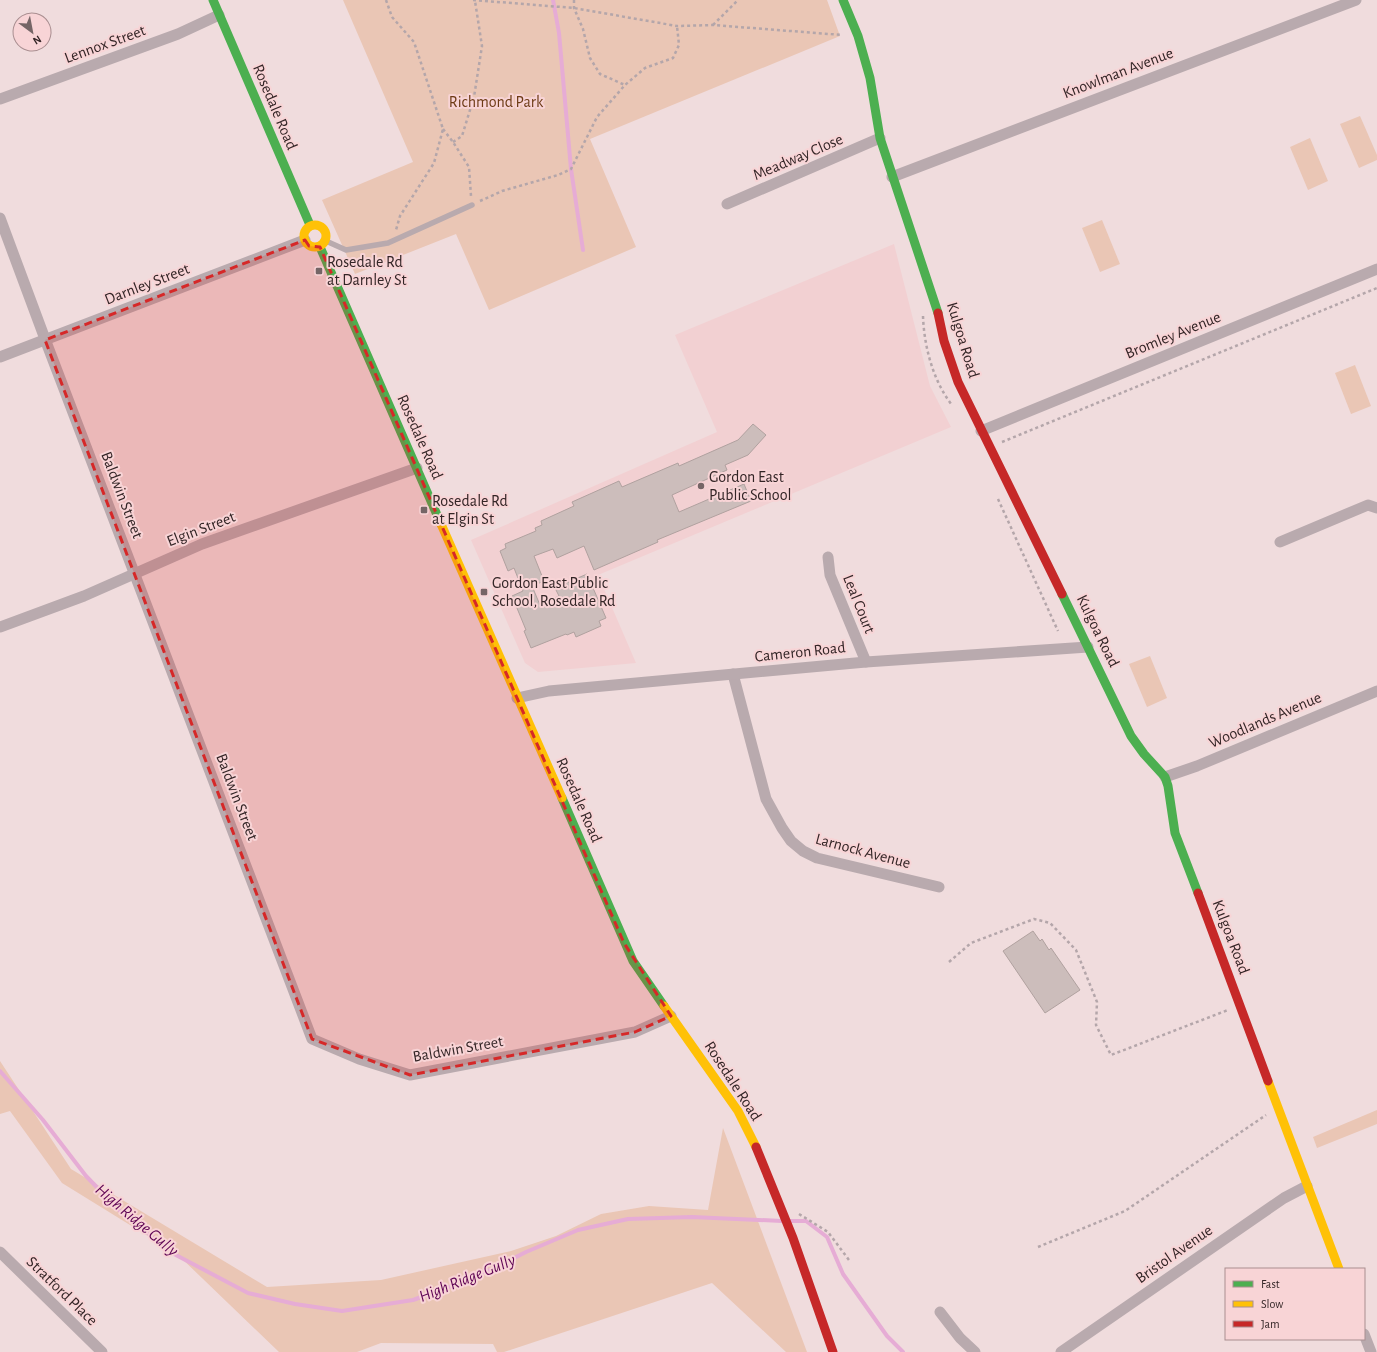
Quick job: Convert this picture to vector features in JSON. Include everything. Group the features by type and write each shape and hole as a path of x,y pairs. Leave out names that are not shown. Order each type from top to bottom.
{"street":[{"name":"Rosedale Road","path":"213,0 310,226"},
{"name":"Kulgoa Road","path":"843,0 858,36 870,78 880,138 938,314 944,341 958,382 1131,736 1144,754 1165,777 1168,786 1175,833 1339,1268"},
{"name":"Knowlman Avenue","path":"892,177 1356,0"},
{"name":"Lennox Street","path":"0,99 178,34 219,15"},
{"name":"Meadway Close","path":"727,204 880,138"},
{"name":"Baldwin Street","path":"0,218 45,340 312,1039 359,1059 410,1076 635,1032 671,1016"},
{"path":"317,224 324,228 327,234 323,244 316,248 309,246 304,240 304,233 310,226 317,224"},
{"name":"Darnley Street","path":"0,357 304,240"},
{"name":"Rosedale Road","path":"323,244 417,468 630,955 738,1111 757,1149 793,1238 833,1352"},
{"name":"Bromley Avenue","path":"981,431 1377,269"},
{"name":"Elgin Street","path":"0,627 84,596 202,544 417,468"},
{"path":"1280,542 1368,505 1377,508"},
{"name":"Leal Court","path":"828,557 830,575 866,662"},
{"name":"Cameron Road","path":"517,698 549,691 734,674 866,662 1088,646"},
{"name":"Larnock Avenue","path":"734,674 766,799 791,841 803,851 816,858 939,888"},
{"name":"Woodlands Avenue","path":"1165,777 1197,766 1377,690"},
{"name":"Bristol Avenue","path":"1061,1352 1284,1198 1307,1186"},
{"name":"Stratford Place","path":"0,1252 102,1352"},
{"path":"940,1312 960,1338 975,1352"},
{"path":"1365,1337 1371,1352"}],"lane":[{"path":"323,244 346,250 393,241 472,205"}],"path":[{"path":"386,0 392,17 414,42 443,129 469,167 472,205 502,192 558,175 571,169 597,117 625,84 645,68 673,58 679,45 677,26"},
{"path":"453,142 462,136 474,96 482,46 474,0 574,8 677,26 712,25 858,36"},
{"path":"574,0 574,8 583,29 590,58 600,74 625,84"},
{"path":"712,25 738,0"},
{"path":"393,241 400,216 434,163 443,129"},
{"path":"997,444 1377,288"},
{"path":"949,962 971,943 1034,918 1050,923 1076,950 1097,1002 1096,1025 1111,1055 1240,1006"},
{"path":"1038,1248 1125,1211 1278,1107"},
{"path":"796,1213 828,1232 849,1260"}],"highlighted area":[{"path":"305,240 309,246 320,247 624,943 671,1016 635,1032 410,1075 312,1039 45,340"}],"shaded area":[{"name":"Gordon East Public School","path":"894,244 930,386 951,427 598,575 636,663 538,672 525,663 471,540 717,432 675,335"}],"green space":[{"name":"Richmond Park","path":"343,0 827,0 840,36 590,139 636,247 489,310 456,234 355,274 322,200 413,162"},
{"path":"1360,116 1377,155 1377,160 1359,168 1340,124"},
{"path":"1310,138 1328,181 1308,190 1290,147"},
{"path":"1102,220 1120,264 1100,272 1082,228"},
{"path":"1355,365 1371,406 1351,414 1335,373"},
{"path":"1150,656 1167,698 1147,707 1129,664"},
{"path":"0,1061 71,1169 267,1287 381,1280 511,1251 556,1236 601,1214 649,1206 708,1210 723,1128 807,1352 786,1352 712,1283 504,1352 497,1352 493,1344 381,1343 357,1352 279,1352 177,1254 62,1183 10,1111 0,1114"},
{"path":"1377,1110 1377,1124 1317,1148 1313,1137"}],"building":[{"path":"753,424 766,435 748,455 725,465 727,470 672,495 679,512 744,484 751,501 657,540 658,542 594,570 584,546 557,558 553,549 534,556 544,581 532,586 540,605 559,596 555,588 587,574 606,618 599,621 601,626 576,637 574,632 531,648 524,631 526,630 512,596 523,591 514,568 508,571 500,551 506,548 505,544 536,531 535,528 542,525 541,521 574,506 572,502 619,481 622,487 678,463 679,466 738,440"},
{"path":"1033,931 1040,941 1042,939 1049,950 1051,948 1080,990 1045,1013 1003,951"}],"waterway":[{"path":"553,0 559,33 571,169 583,250"},
{"name":"High Ridge Gully","path":"0,1071 43,1120 86,1176 120,1211 174,1254 248,1293 295,1304 342,1311 413,1300 472,1279 526,1252 578,1230 628,1219 692,1217 782,1221"},
{"name":"High Ridge Gully","path":"789,1221 806,1221 827,1237 843,1274 887,1336 903,1352"}],"traffic: fast":[{"path":"213,0 310,225"},
{"path":"843,0 858,36 870,78 880,138 938,313"},
{"path":"320,247 441,524"},
{"path":"1062,594 1131,736 1144,754 1165,777 1168,786 1175,833 1198,893"},
{"path":"562,798 633,961 664,1006"}],"traffic: slow":[{"path":"311,225 319,225 326,232 326,236 326,240 319,247 311,247 304,240 304,232 311,225"},
{"path":"441,524 562,798"},
{"path":"664,1006 738,1111 756,1147"},
{"path":"1268,1081 1339,1268"}],"traffic: jam":[{"path":"938,313 944,341 958,382 1062,594"},
{"path":"1198,893 1268,1081"},
{"path":"756,1147 793,1238 833,1352"}],"place":[{"name":"Rosedale Rd at Darnley St","path":"319,271"},
{"name":"Gordon East Public School","path":"701,486"},
{"name":"Rosedale Rd at Elgin St","path":"424,510"},
{"name":"Gordon East Public School, Rosedale Rd","path":"484,592"}]}
